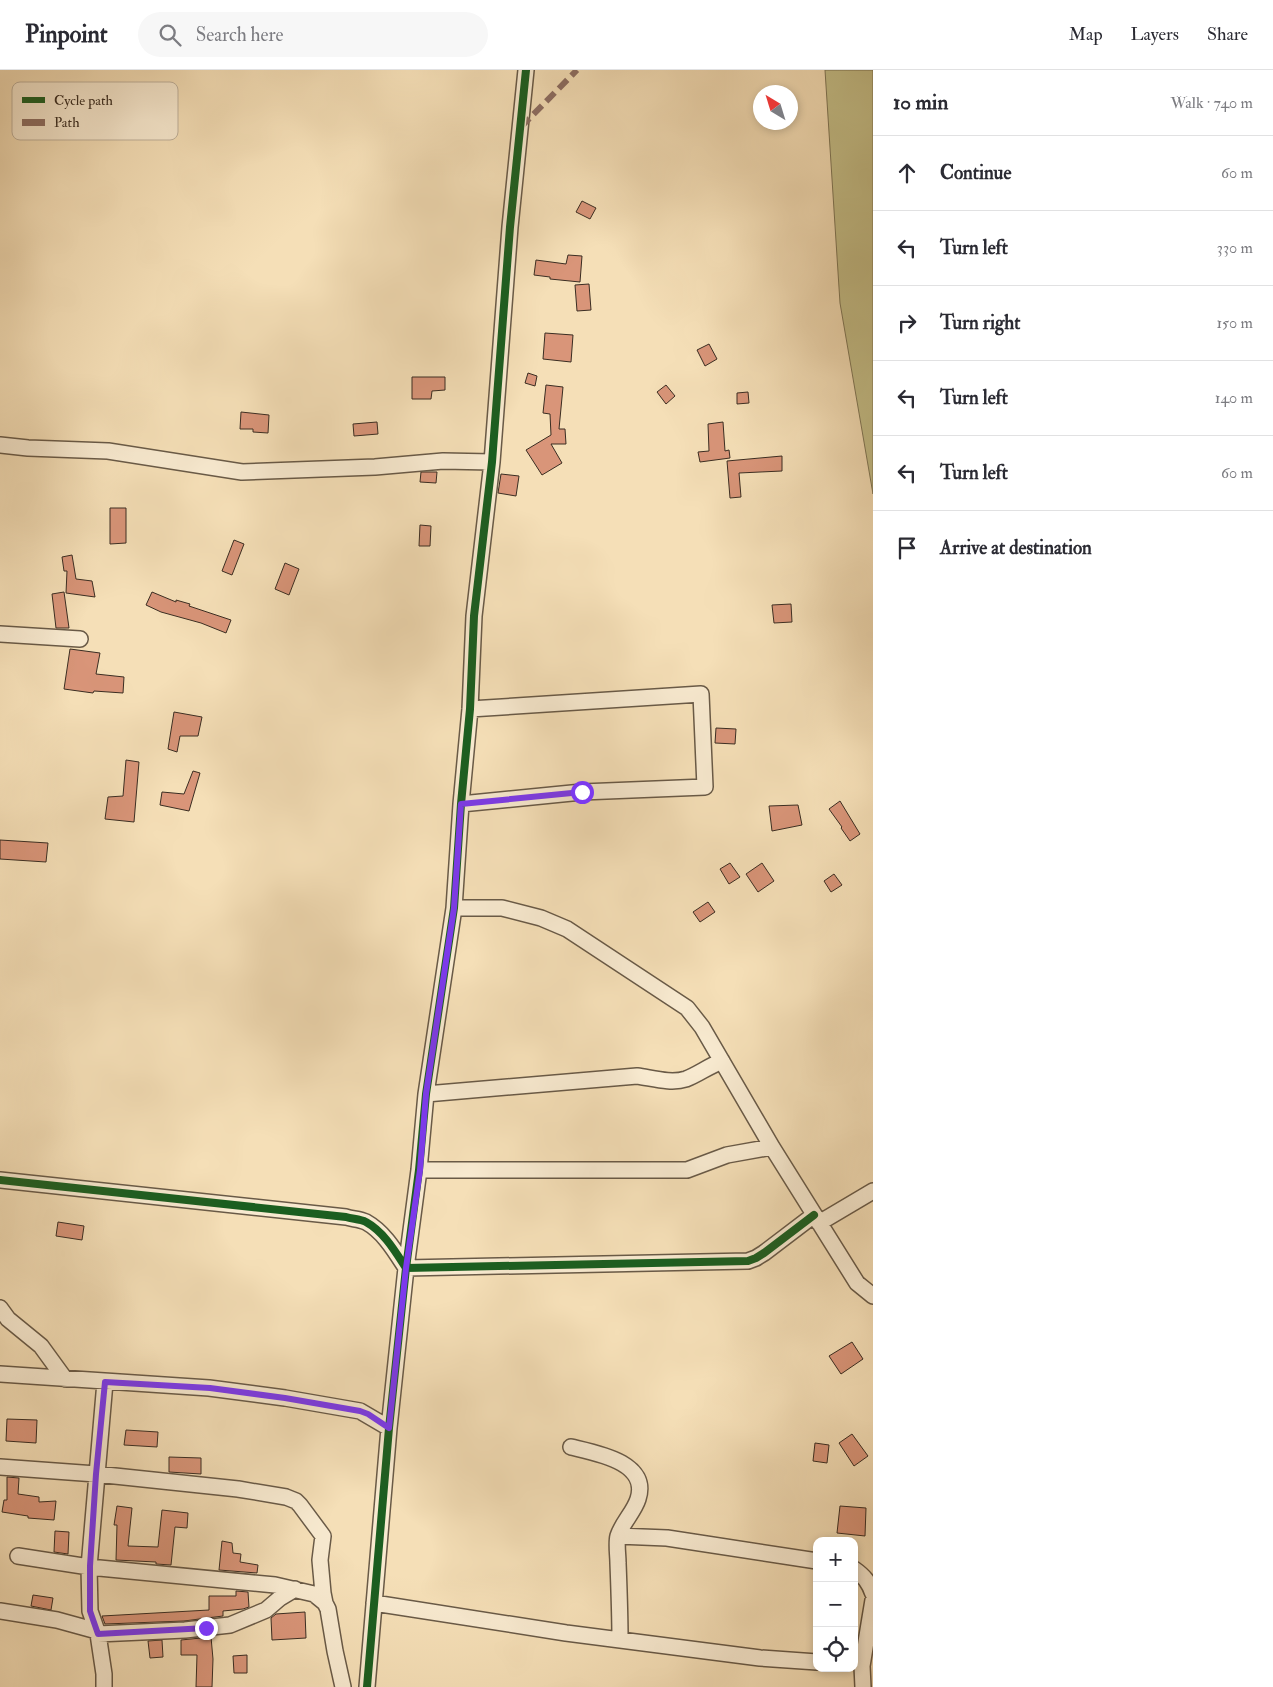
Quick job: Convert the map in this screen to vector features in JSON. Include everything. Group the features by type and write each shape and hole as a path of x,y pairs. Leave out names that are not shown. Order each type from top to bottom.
{"street":[{"path":"366,1687 389,1428 406,1268 420,1170 426,1094 454,908 470,709 474,616 492,462 510,226 526,70"},
{"path":"0,445 108,451 242,472 375,467 443,461 492,462"},
{"path":"0,634 80,639"},
{"path":"461,804 582,792 705,787 701,694 470,709"},
{"path":"454,908 502,908 542,918 567,929 688,1008 702,1027 772,1147 857,1283 873,1296"},
{"path":"426,1094 637,1076 671,1081 684,1079 722,1061"},
{"path":"420,1170 687,1170 727,1155 772,1147"},
{"path":"0,1180 346,1217 365,1221 390,1243 406,1268"},
{"path":"406,1268 748,1261 756,1258 816,1219 873,1190"},
{"path":"0,1308 8,1319 41,1346 64,1379"},
{"path":"0,1374 210,1388 285,1398 360,1411 389,1428"},
{"path":"104,1687 104,1674 97,1633 90,1611 90,1566 105,1382"},
{"path":"571,1447 604,1455 623,1464 632,1470 639,1481 638,1500 618,1536 620,1640"},
{"path":"0,1467 96,1474 238,1490 286,1496 296,1501 323,1536 320,1560 323,1592 343,1687"},
{"path":"618,1536 667,1538 813,1560"},
{"path":"18,1556 90,1566 262,1583 314,1594 325,1603"},
{"path":"858,1572 870,1584 873,1594"},
{"path":"0,1611 57,1620 97,1633 185,1630 230,1625 266,1610 280,1598 295,1589"},
{"path":"863,1687 858,1666 873,1600"},
{"path":"374,1603 620,1640 760,1658 813,1662"}],"shaded area":[{"path":"825,70 873,70 873,494 840,303"}],"building":[{"path":"582,201 596,208 590,219 576,212"},
{"path":"568,255 582,256 580,282 550,279 550,277 534,275 536,260 566,264"},
{"path":"589,284 591,310 577,311 575,285"},
{"path":"545,333 573,335 571,362 543,359"},
{"path":"709,344 717,359 705,366 697,350"},
{"path":"528,373 537,376 535,386 525,383"},
{"path":"412,377 445,377 445,390 432,391 431,399 412,399"},
{"path":"546,385 563,387 559,429 565,429 566,444 551,444 562,463 542,475 526,450 551,435 550,414 543,413"},
{"path":"666,385 675,396 666,404 657,392"},
{"path":"748,392 749,403 737,404 737,393"},
{"path":"241,412 269,415 268,433 253,432 253,429 240,429"},
{"path":"377,422 378,434 354,436 353,424"},
{"path":"723,422 725,451 729,450 730,458 700,462 698,452 709,451 708,424"},
{"path":"782,456 782,471 739,473 741,497 730,498 727,461"},
{"path":"421,472 437,472 436,483 420,482"},
{"path":"501,474 519,476 516,496 498,493"},
{"path":"110,508 126,508 126,543 110,544"},
{"path":"420,525 431,526 430,546 419,546"},
{"path":"234,540 244,544 232,575 222,571"},
{"path":"72,555 76,579 92,581 95,597 66,593 67,571 64,571 62,557"},
{"path":"285,563 299,569 289,595 275,589"},
{"path":"64,592 69,628 56,628 52,594"},
{"path":"152,592 231,620 226,633 201,623 161,612 146,605"},
{"path":"791,604 792,622 774,623 772,605"},
{"path":"70,649 100,653 96,674 124,677 123,693 94,691 93,693 64,689"},
{"path":"174,712 202,717 198,736 180,736 177,752 168,749"},
{"path":"716,728 736,729 735,744 715,743"},
{"path":"126,760 139,762 134,822 105,819 108,797 123,796"},
{"path":"193,771 200,773 189,811 160,805 162,792 184,794"},
{"path":"840,801 860,834 850,841 829,809"},
{"path":"798,805 802,825 772,831 769,806"},
{"path":"0,840 48,843 46,862 0,859"},
{"path":"730,863 740,877 729,884 720,869"},
{"path":"762,863 774,881 758,892 746,874"},
{"path":"834,874 842,885 831,892 824,881"},
{"path":"708,902 715,912 700,922 693,912"},
{"path":"58,1222 84,1226 82,1240 56,1236"},
{"path":"852,1342 863,1359 841,1374 829,1356"},
{"path":"7,1419 37,1420 36,1443 6,1441"},
{"path":"126,1430 158,1432 157,1447 124,1445"},
{"path":"852,1434 868,1456 854,1466 839,1443"},
{"path":"815,1443 829,1445 827,1463 813,1461"},
{"path":"169,1457 201,1458 201,1474 169,1472"},
{"path":"7,1477 19,1478 18,1494 39,1497 39,1502 56,1501 54,1520 28,1518 28,1516 2,1512 4,1500 7,1500"},
{"path":"117,1506 132,1508 128,1546 158,1547 162,1510 188,1513 187,1528 175,1527 171,1565 156,1564 156,1562 116,1560 117,1525 114,1525"},
{"path":"840,1506 866,1508 865,1536 837,1533"},
{"path":"55,1531 69,1532 68,1554 54,1552"},
{"path":"222,1541 232,1543 233,1553 241,1554 240,1562 258,1565 257,1573 219,1570"},
{"path":"236,1591 248,1592 249,1607 223,1611 223,1616 184,1621 105,1624 102,1616 209,1610 209,1596 236,1596"},
{"path":"33,1595 53,1598 51,1610 31,1606"},
{"path":"305,1612 306,1638 272,1640 271,1618 276,1614"},
{"path":"211,1637 213,1659 212,1687 196,1687 197,1655 181,1655 181,1640"},
{"path":"162,1640 163,1657 150,1658 148,1641"},
{"path":"247,1655 247,1673 234,1673 233,1656"}],"marked path":[{"path":"521,127 577,70"}],"cycle path":[{"path":"367,1687 389,1428 406,1268 419,1170 426,1094 454,908 470,709 474,616 492,462 510,227 526,70"},
{"path":"0,1180 346,1217 366,1222 384,1236 406,1268 748,1261 764,1253 814,1215"}],"route":[{"path":"206,1628 98,1634 93,1622 90,1611 90,1566 105,1382 210,1388 285,1398 360,1411 389,1428 406,1268 420,1170 426,1094 454,908 461,804 582,792"}]}
